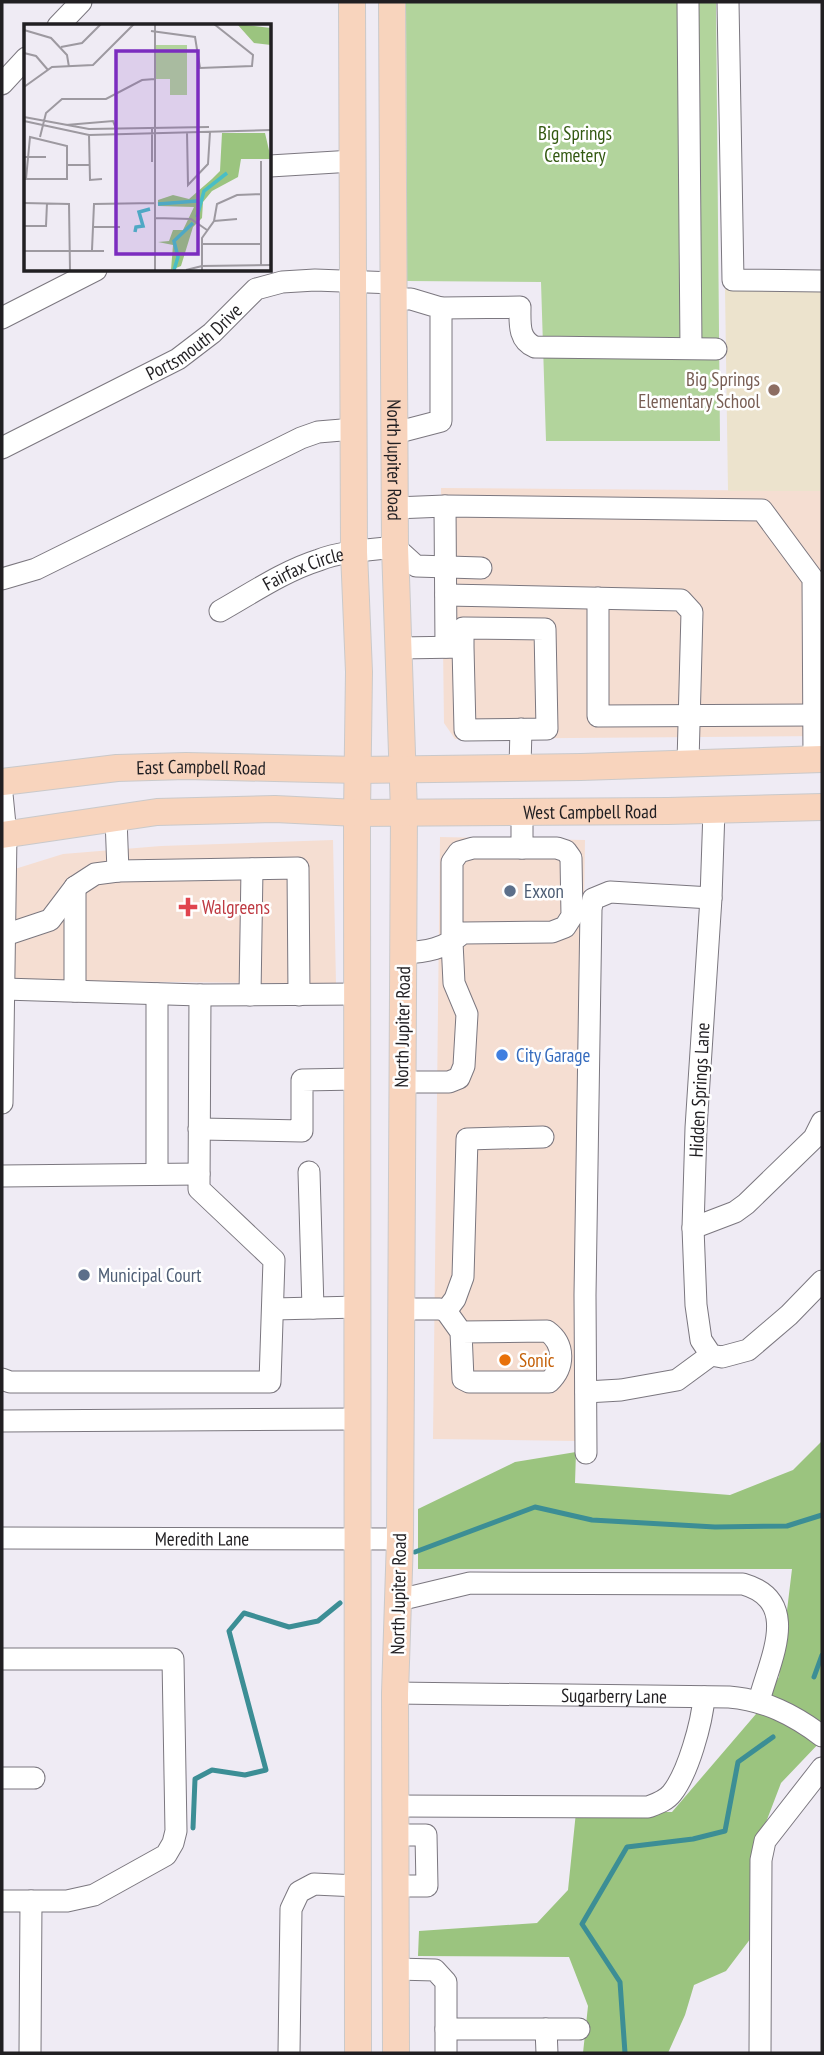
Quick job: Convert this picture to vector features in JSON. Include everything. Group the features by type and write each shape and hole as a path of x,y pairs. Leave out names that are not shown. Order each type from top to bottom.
{"main road":[{"name":"North Jupiter Road","path":"352,2 354,552 359,672 358,2053"},
{"name":"North Jupiter Road","path":"392,2 395,547 404,812 400,1539 395,1693 396,2053"},
{"path":"402,768 818,759"},
{"name":"East Campbell Road","path":"2,782 131,768 402,768"},
{"name":"West Campbell Road","path":"357,813 822,807"},
{"path":"4,835 157,811 275,809 357,813"},
{"path":"359,1307 400,1309"},
{"path":"358,1886 396,1886"}],"street":[{"path":"60,24 81,2"},
{"path":"688,2 691,348 716,349"},
{"path":"728,2 733,280 822,281"},
{"path":"2,84 24,60"},
{"path":"271,166 353,161"},
{"path":"2,318 94,271"},
{"name":"Portsmouth Drive","path":"2,448 178,359 212,333 256,289 282,282 353,281 441,307 520,307 520,329 530,345 536,347 691,348"},
{"path":"395,433 441,421 441,307"},
{"path":"2,579 36,569 301,438 318,432 354,429"},
{"path":"398,648 458,641 545,629 547,729 465,730 458,641 446,595 445,506"},
{"path":"395,508 445,506 762,510 813,579 814,715 818,759"},
{"path":"395,547 416,566 481,568"},
{"name":"Fairfax Circle","path":"220,611 319,559 395,547"},
{"path":"446,595 681,600 692,612 688,762"},
{"path":"598,598 598,716 814,715"},
{"path":"520,767 521,729"},
{"path":"2,793 5,935 2,1103"},
{"name":"Hidden Springs Lane","path":"713,810 711,898 696,1128 693,1228 696,1305 701,1340 717,1356"},
{"path":"522,811 522,848"},
{"path":"116,819 118,871"},
{"path":"401,1082 449,1082 459,1078 464,1066 467,1014 454,983 452,942 452,862 458,852 473,848 557,848 566,851 571,858 572,916 565,927 552,932 463,933 452,942 430,951 402,953"},
{"path":"5,935 50,920 75,887 95,874 118,871 298,868 299,995"},
{"path":"250,995 252,869"},
{"path":"75,887 75,991"},
{"path":"586,1453 587,1150 593,899 610,892 711,898"},
{"path":"4,989 200,995 358,994"},
{"path":"157,994 157,1174"},
{"path":"2,1379 10,1382 271,1382 274,1259 199,1189 200,995"},
{"path":"200,1129 302,1131 302,1080 358,1079"},
{"path":"693,1228 735,1212 746,1204 814,1138 822,1122"},
{"path":"446,1311 455,1299 463,1277 467,1139 543,1137"},
{"path":"309,1172 313,1308"},
{"path":"2,1176 199,1174"},
{"path":"586,1392 621,1390 677,1380 717,1356 748,1350 789,1315 822,1281"},
{"path":"273,1309 359,1307"},
{"path":"400,1309 446,1311 461,1332 463,1379 469,1382 549,1382 557,1374 561,1360 560,1346 555,1337 547,1331 461,1332"},
{"path":"2,1421 358,1419"},
{"name":"Meredith Lane","path":"2,1538 400,1539"},
{"path":"399,1600 470,1583 743,1584 764,1592 774,1602 778,1613 775,1644 759,1702"},
{"path":"2,1660 173,1659 176,1831 166,1855 94,1895 67,1901 2,1901"},
{"name":"Sugarberry Lane","path":"395,1693 729,1697 759,1702 803,1722 822,1736"},
{"path":"396,1806 648,1807 672,1794 697,1734 704,1697"},
{"path":"760,2053 761,1860 765,1841 822,1768"},
{"path":"2,1778 33,1778"},
{"path":"289,2053 291,1909 299,1892 314,1884 358,1886"},
{"path":"30,2053 31,1901"},
{"path":"396,1969 435,1970 446,1982 446,2053"},
{"path":"446,2029 579,2029"},
{"path":"546,2029 547,2053"}],"shaded area":[{"name":"Big Springs Elementary School","path":"725,289 822,289 822,491 728,491"},
{"path":"441,488 822,491 822,736 455,739 444,723"},
{"path":"440,837 585,840 576,1441 433,1439"},
{"path":"333,840 336,984 2,980 2,873 63,854 161,846"}],"green space":[{"name":"Big Springs Cemetery","path":"406,2 716,2 720,441 546,441 541,282 407,281"},
{"path":"822,1441 822,1740 781,1783 755,1851 754,1934 726,1971 694,1985 685,2015 668,2053 583,2053 588,2006 569,1957 418,1956 419,1931 537,1923 568,1890 576,1812 672,1812 756,1714 779,1677 792,1569 418,1569 418,1509 515,1462 576,1452 575,1483 730,1495 793,1470"}],"waterway":[{"path":"415,1552 535,1507 592,1520 715,1527 787,1526 822,1515"},
{"path":"193,1828 195,1779 212,1770 245,1775 266,1770 229,1631 244,1613 289,1627 318,1621 340,1603"},
{"path":"814,1677 822,1655"},
{"path":"625,2053 620,1982 582,1924 627,1847 693,1839 725,1831 738,1762 773,1737"}],"place":[{"name":"Big Springs Elementary School","path":"774,390"},
{"name":"Exxon","path":"510,891"},
{"name":"Walgreens","path":"188,907"},
{"name":"City Garage","path":"502,1055"},
{"name":"Municipal Court","path":"84,1275"},
{"name":"Sonic","path":"505,1360"}]}
